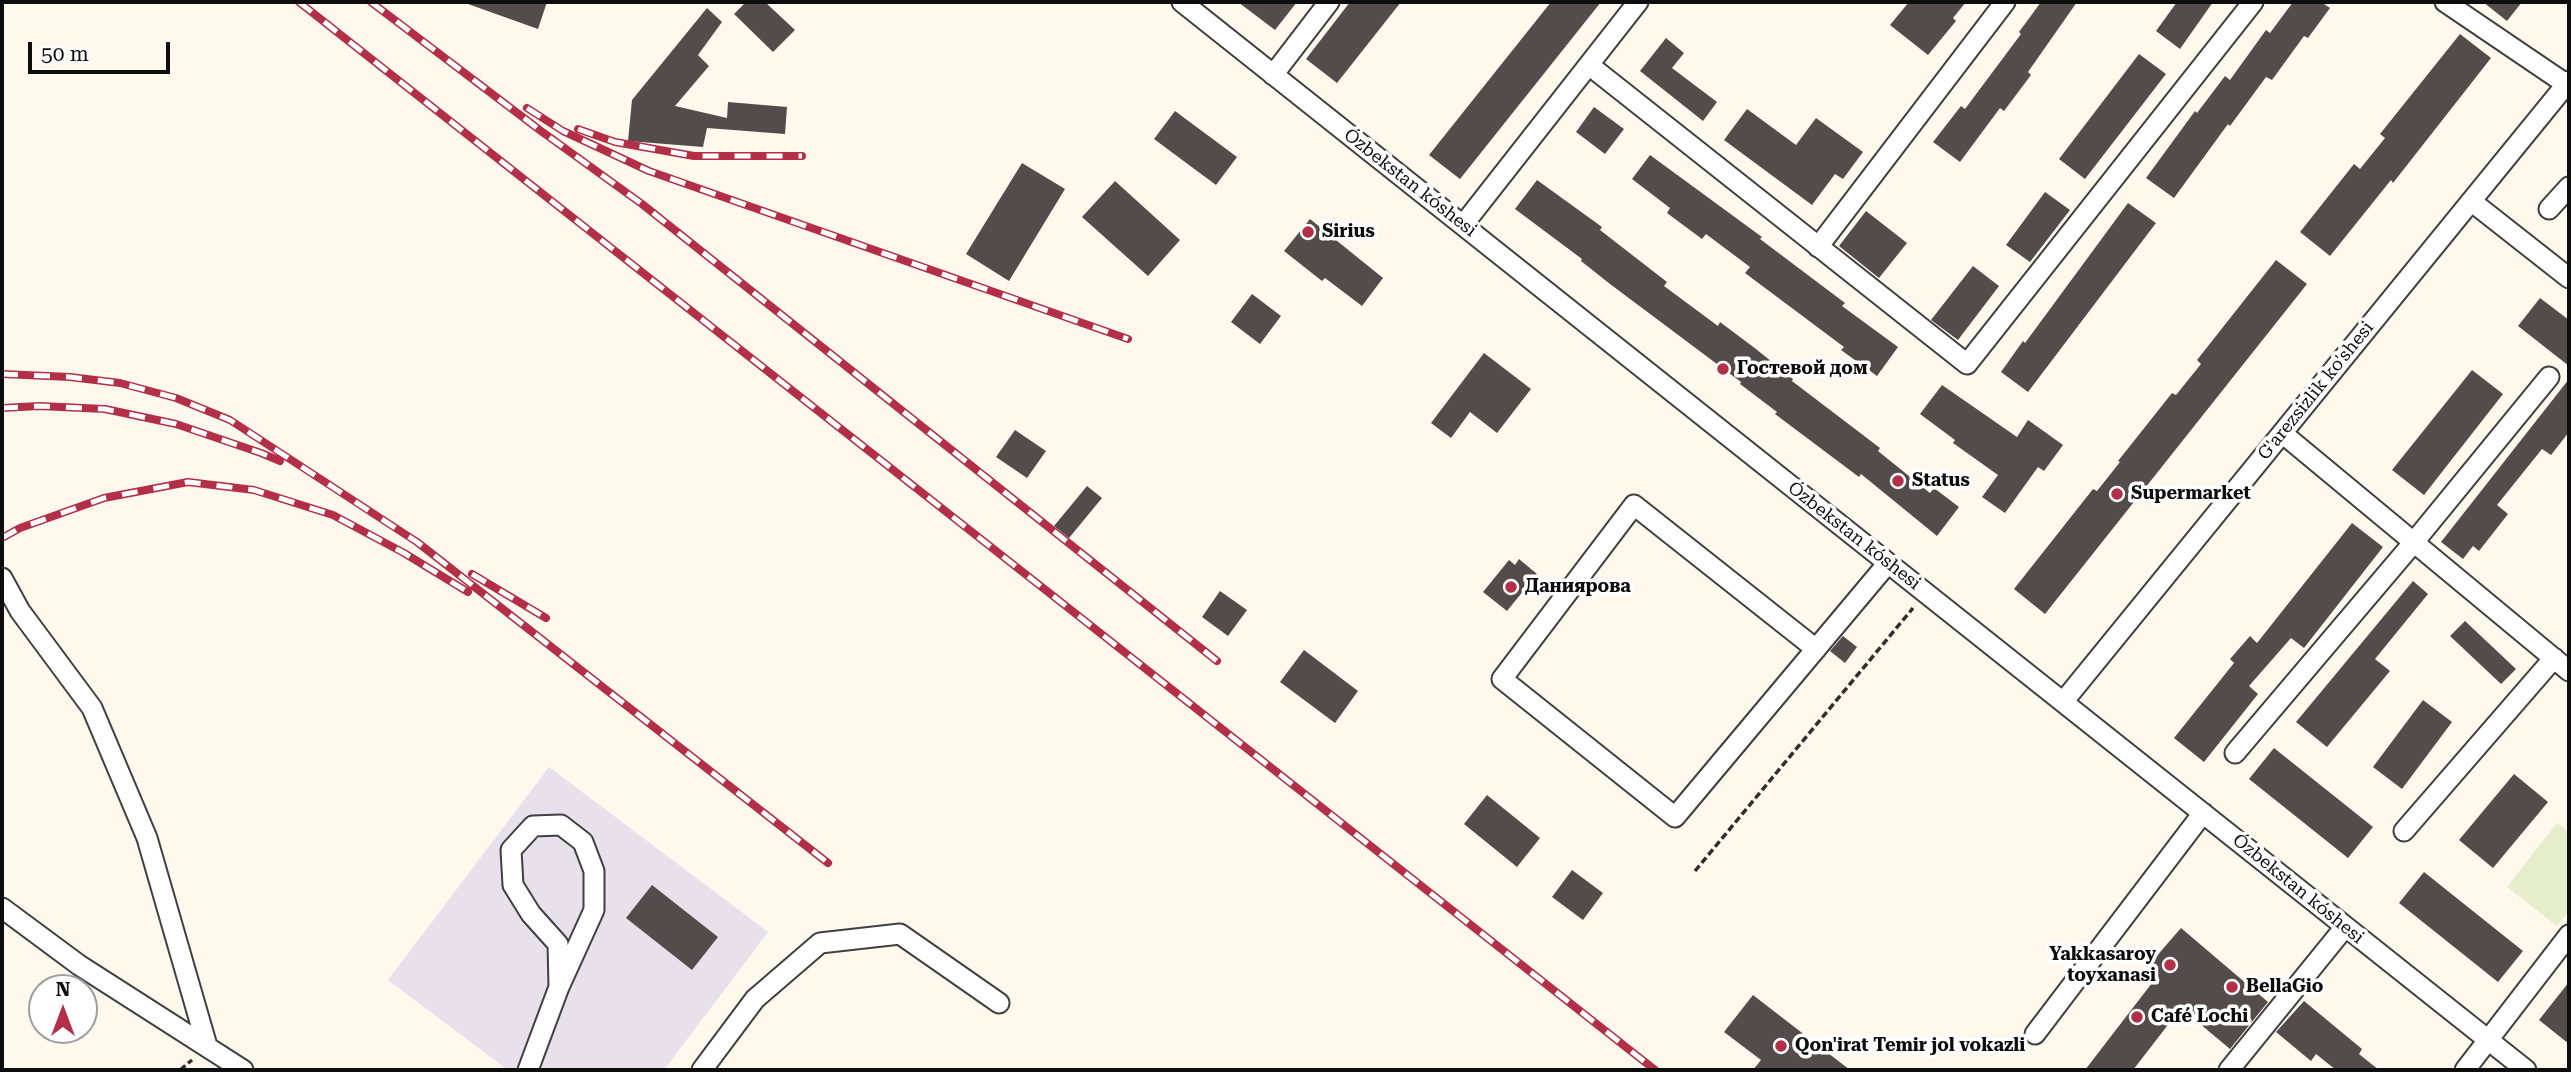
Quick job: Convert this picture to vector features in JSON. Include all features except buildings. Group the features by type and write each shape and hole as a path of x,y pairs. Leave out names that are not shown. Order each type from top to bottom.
{"street":[{"name":"Ózbekstan kóshesi","path":"1182,2 2526,1070"},
{"path":"1273,75 1329,2"},
{"path":"1463,225 1638,2"},
{"path":"1818,247 2005,2"},
{"path":"1589,65 1967,364 2253,2"},
{"path":"2445,2 2568,83"},
{"name":"G'arezsizlik ko'shesi","path":"2063,702 2568,83"},
{"path":"2549,209 2569,187"},
{"path":"2471,201 2569,278"},
{"path":"2235,753 2414,542 2549,377"},
{"path":"2282,433 2569,671"},
{"path":"1816,649 1634,505 1502,679 1675,817 1816,649 1888,563"},
{"path":"2,578 20,611 92,708 147,838 207,1046"},
{"path":"2404,831 2554,658"},
{"path":"2035,1034 2203,813"},
{"path":"528,1070 559,987 594,910 594,871 583,842 561,825 533,825 511,850 513,885 531,914 558,944 559,987"},
{"path":"2,908 79,965 243,1070"},
{"path":"2229,1070 2345,927"},
{"path":"702,1070 755,999 820,943 900,934 999,1003"},
{"path":"2465,1070 2569,935"}],"path":[{"path":"1695,871 1925,593"}],"shaded area":[{"path":"549,767 768,932 664,1070 508,1070 388,980"}],"green space":[{"path":"2557,823 2569,832 2569,911 2557,926 2507,887"}],"railway":[{"path":"299,2 1655,1070"},
{"path":"371,2 642,204 1217,661"},
{"path":"527,108 563,131 649,171 1128,339"},
{"path":"578,129 615,142 694,156 802,156"},
{"path":"2,374 70,377 120,383 176,398 230,420 417,542 828,863"},
{"path":"2,408 39,406 105,409 176,424 280,461"},
{"path":"2,538 20,528 104,498 188,482 254,490 333,515 404,553 468,592"},
{"path":"472,574 546,618"}],"place":[{"name":"Sirius","path":"1308,232"},
{"name":"Гостевой дом","path":"1723,369"},
{"name":"Status","path":"1898,481"},
{"name":"Supermarket","path":"2117,494"},
{"name":"Даниярова","path":"1511,587"},
{"name":"Yakkasaroy toyxanasi","path":"2170,965"},
{"name":"BellaGio","path":"2232,987"},
{"name":"Café Lochi","path":"2137,1017"},
{"name":"Qon'irat Temir jol vokazli","path":"1781,1046"}]}
